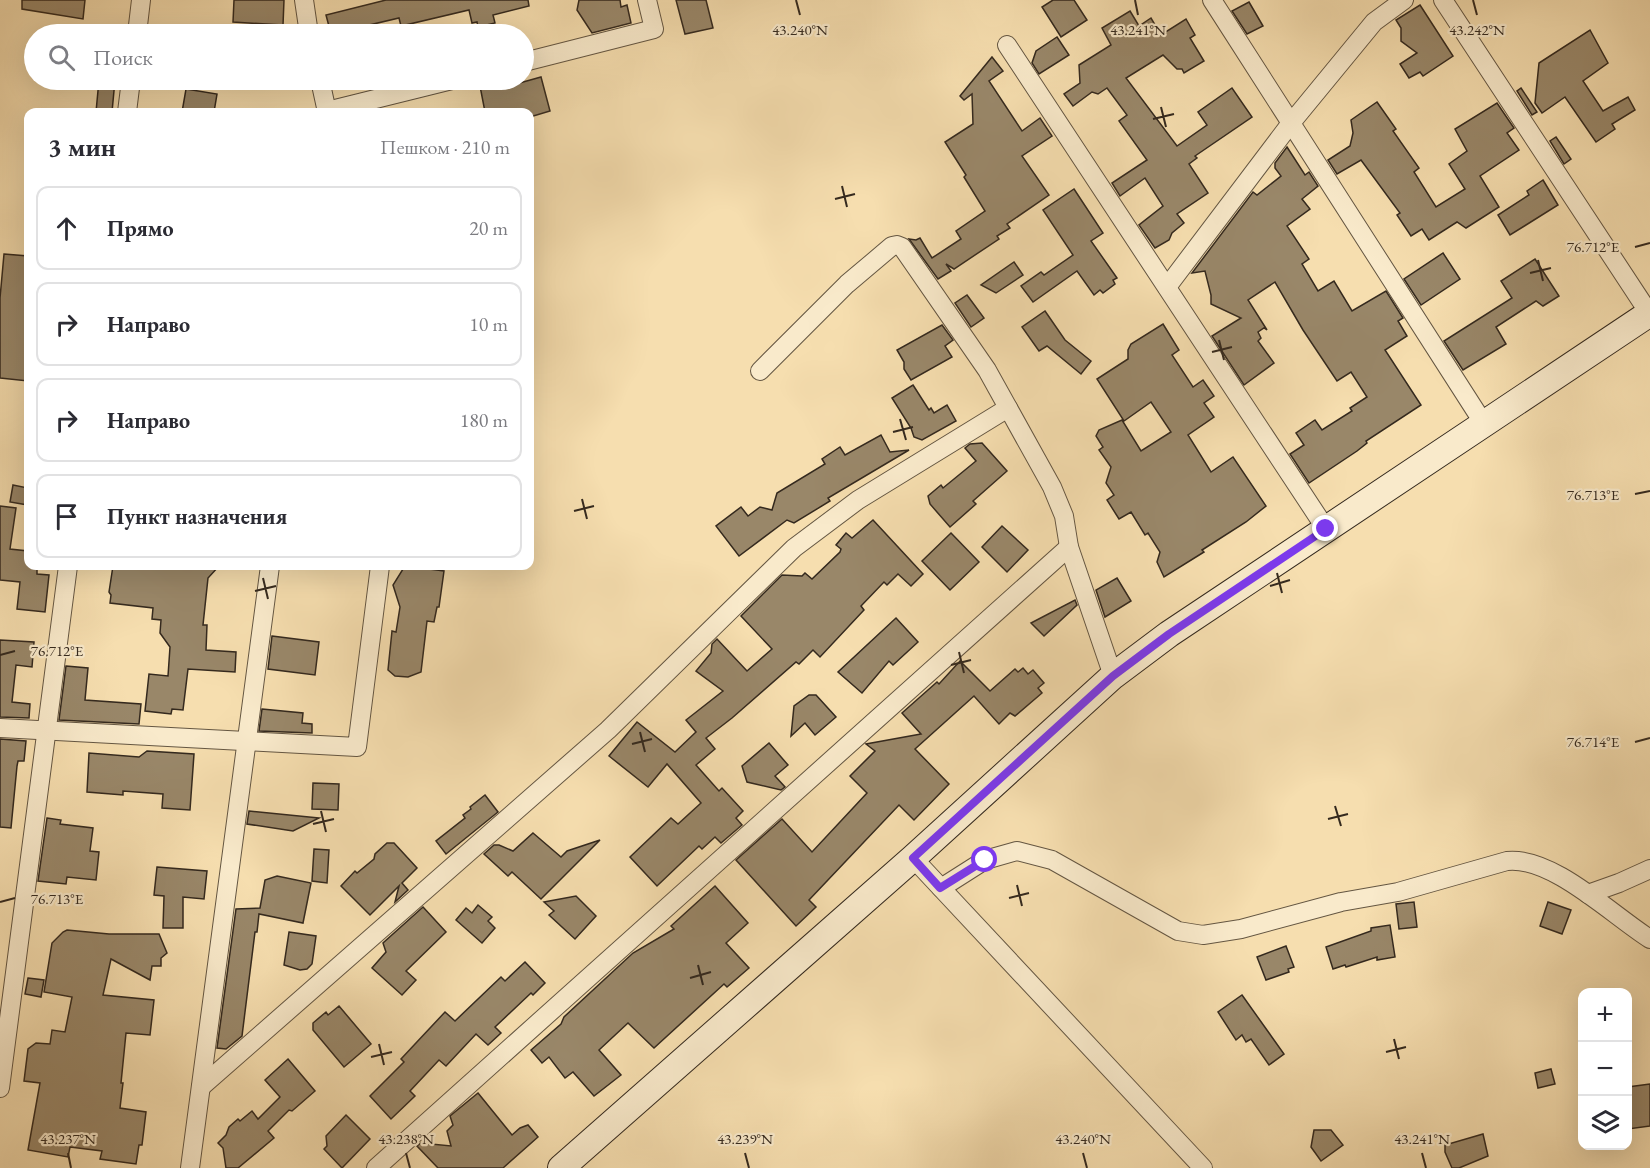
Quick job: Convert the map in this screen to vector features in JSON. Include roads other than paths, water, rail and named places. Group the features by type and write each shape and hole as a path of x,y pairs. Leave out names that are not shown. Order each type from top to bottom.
{"main road":[{"path":"561,1168 913,858 1113,676 1169,634 1650,313"}],"street":[{"path":"138,24 141,0"},
{"path":"304,0 308,24"},
{"path":"534,59 654,29 647,0"},
{"path":"1212,0 1484,424"},
{"path":"1167,287 1291,123 1374,22 1404,0"},
{"path":"1443,0 1650,313"},
{"path":"1008,45 1326,529"},
{"path":"128,108 130,90"},
{"path":"322,90 326,108"},
{"path":"343,108 413,90"},
{"path":"760,371 847,285 892,246 897,244 902,247 987,370 1052,486 1064,516 1069,547 1113,676"},
{"path":"201,1087 608,730 794,548 858,500 1008,408"},
{"path":"376,1168 1069,547"},
{"path":"0,1088 67,570"},
{"path":"190,1168 269,570"},
{"path":"0,728 357,747 379,570"},
{"path":"940,888 985,860 1017,851 1052,860 1178,931 1203,935 1240,929 1341,902 1398,892 1507,861 1518,860 1546,869 1588,894 1650,939"},
{"path":"913,858 1203,1168"},
{"path":"1588,894 1650,869"}]}
